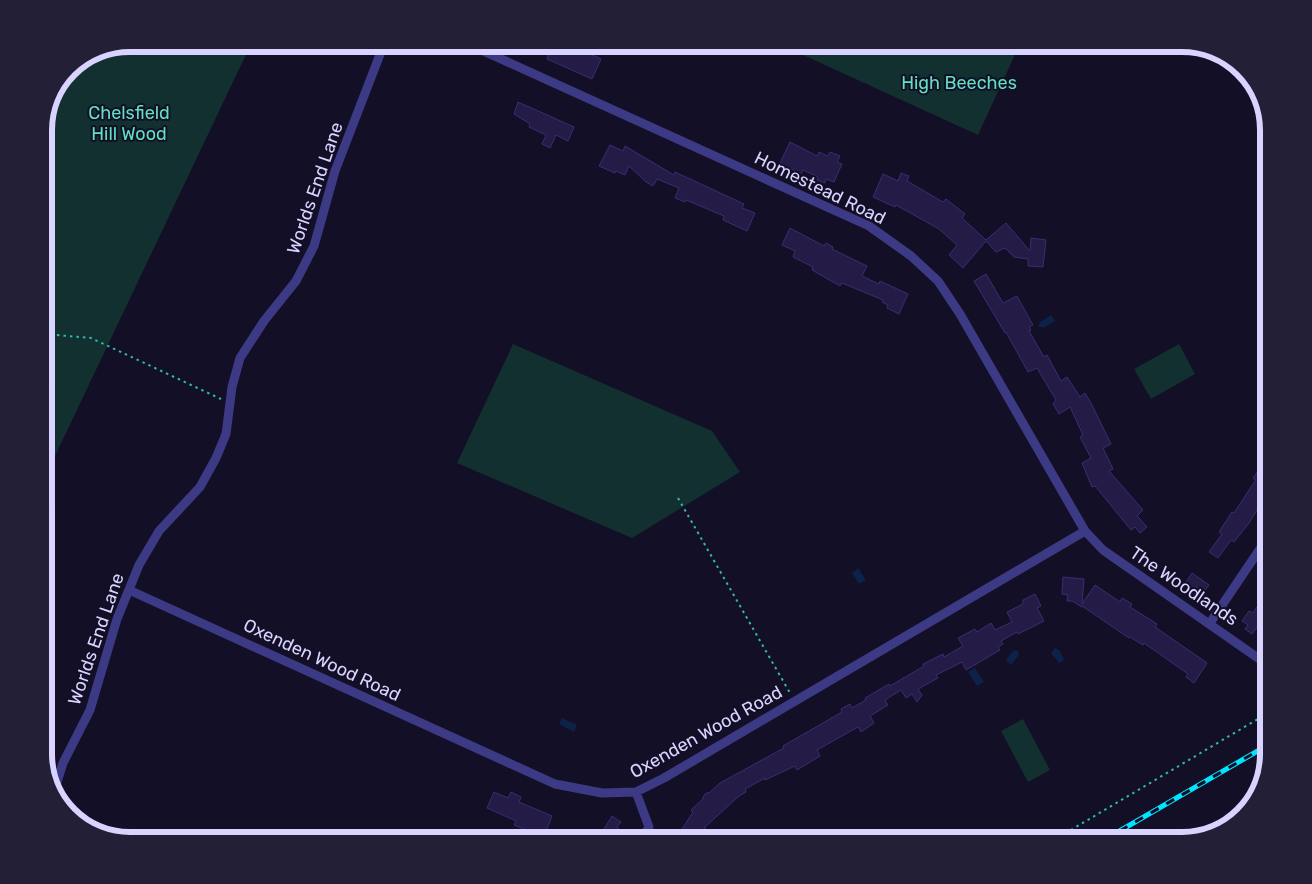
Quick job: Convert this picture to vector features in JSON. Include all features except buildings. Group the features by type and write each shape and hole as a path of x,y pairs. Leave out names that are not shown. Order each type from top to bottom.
{"street":[{"name":"Worlds End Lane","path":"57,781 63,763 90,710 117,618 139,565 154,538 200,487 216,458 226,434 235,374 240,358 264,321 296,280 314,246 335,171 381,52"},
{"name":"Homestead Road","path":"486,52 870,226 911,256 938,280 960,314 1085,531"},
{"name":"The Woodlands","path":"1085,531 1103,550 1260,659"},
{"name":"Oxenden Wood Road","path":"129,590 554,784 602,793 636,792 664,778 1085,531"},
{"path":"1210,623 1260,549"},
{"path":"636,792 649,827 646,832"}],"path":[{"path":"53,335 91,338 230,403"},
{"path":"678,498 794,701"},
{"path":"1067,832 1260,718"}],"green space":[{"name":"Chelsfield Hill Wood","path":"247,52 53,460 53,125 55,110 61,96 79,72 91,63 120,53"},
{"name":"High Beeches","path":"796,52 1016,52 978,135"},
{"path":"513,344 712,431 740,472 632,538 457,463"},
{"path":"1179,344 1195,374 1151,399 1134,369"},
{"path":"1023,719 1050,770 1028,782 1001,731"}],"water":[{"path":"1051,315 1055,321 1043,328 1038,326 1040,322"},
{"path":"858,568 866,580 859,584 852,573"},
{"path":"1055,648 1059,650 1064,659 1062,662 1059,663 1051,653"},
{"path":"1015,650 1018,651 1019,655 1011,665 1006,660"},
{"path":"975,668 984,682 977,686 968,672"},
{"path":"562,718 577,725 574,732 559,724"}],"railway":[{"path":"1118,832 1260,750"}]}
